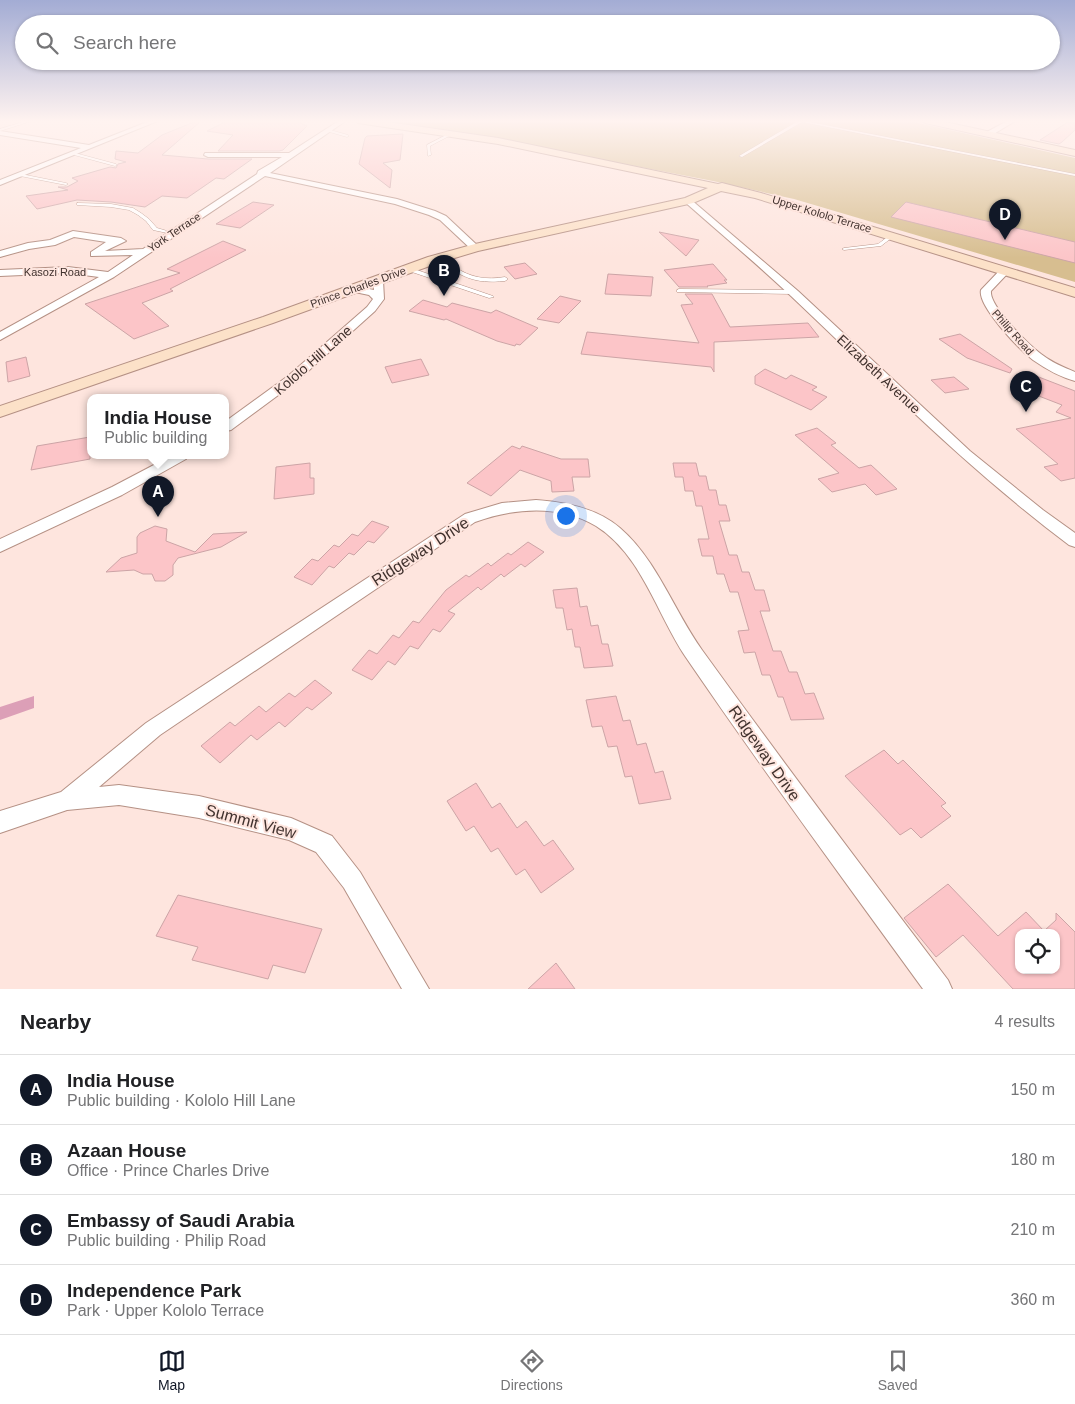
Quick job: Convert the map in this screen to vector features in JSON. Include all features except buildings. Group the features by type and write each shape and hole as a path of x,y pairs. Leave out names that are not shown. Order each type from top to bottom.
{"street":[{"path":"0,183 44,166"},
{"name":"York Terrace","path":"0,337 110,275 273,166"},
{"name":"Upper Kololo Terrace","path":"623,166 722,186 784,202 1075,293"},
{"path":"261,174 381,199 432,212 444,218 475,248"},
{"name":"Prince Charles Drive","path":"0,412 439,258 475,248 689,201 722,186"},
{"name":"Elizabeth Avenue","path":"689,201 793,292 937,428 1016,495 1075,541"},
{"path":"0,254 28,246 52,243 73,234 121,241 108,244 94,254 143,252"},
{"name":"Kasozi Road","path":"0,273 68,270 110,275"},
{"name":"Philip Road","path":"1005,271 986,290 985,294 988,303 1028,351 1054,369 1075,377"},
{"path":"378,280 379,299"},
{"path":"354,289 373,293 379,299"},
{"name":"Kololo Hill Lane","path":"229,425 292,379 336,342 379,299"},
{"path":"0,546 117,491 175,459"},
{"name":"Ridgeway Drive","path":"0,822 66,800 153,729 454,527 487,511 504,507 542,506 570,510 602,522 620,536 632,551 683,637 797,798 939,989"},
{"name":"Summit View","path":"66,800 119,795 199,807 291,829 324,844 352,880 416,989"}],"lane":[{"path":"1030,166 1075,175"},
{"path":"21,175 66,184"},
{"path":"80,204 131,208 149,220 155,229 172,233"},
{"path":"844,249 879,245 892,236"},
{"path":"439,258 471,280 489,282 505,279"},
{"path":"408,269 491,297"},
{"path":"679,291 793,292"}],"shaded area":[{"path":"636,166 1075,166 1075,282 794,199"},
{"path":"34,696 34,708 0,720 0,707"}],"place":[{"name":"Independence Park","path":"1005,240"},
{"name":"Azaan House","path":"444,296"},
{"name":"Embassy of Saudi Arabia","path":"1026,412"},
{"name":"India House","path":"158,517"}]}
